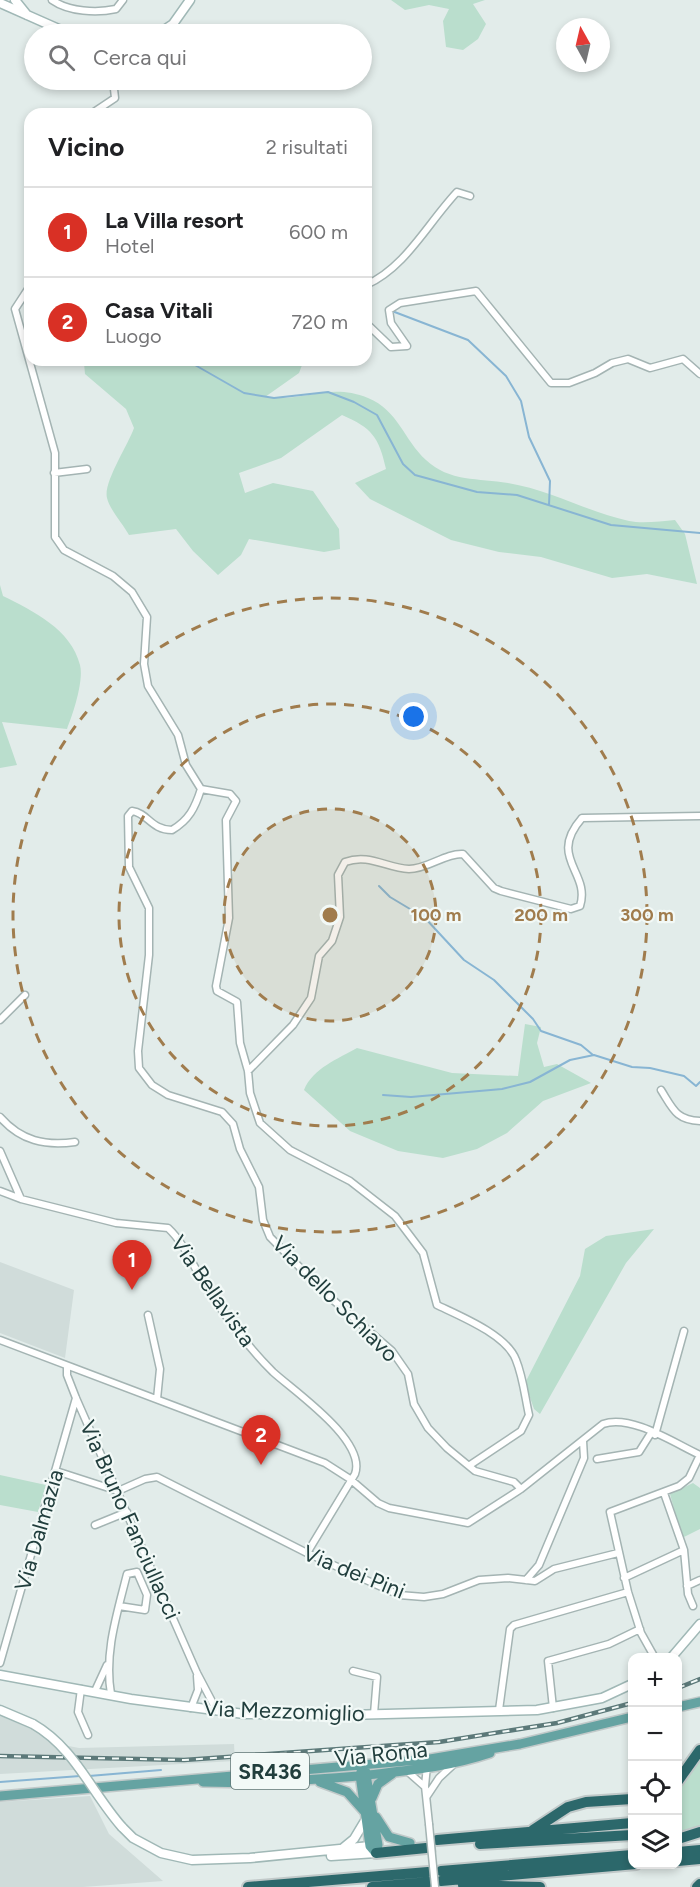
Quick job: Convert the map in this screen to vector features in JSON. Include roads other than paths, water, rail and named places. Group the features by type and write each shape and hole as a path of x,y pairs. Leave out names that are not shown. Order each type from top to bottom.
{"highway":[{"path":"682,1765 700,1743"},
{"path":"682,1775 700,1750"},
{"path":"525,1833 568,1807 586,1802 628,1799"},
{"path":"628,1823 438,1844 628,1835"},
{"path":"682,1838 700,1832"},
{"path":"374,1848 425,1845 410,1843"},
{"path":"682,1852 700,1850"},
{"path":"593,1859 628,1851"},
{"path":"433,1882 628,1856"},
{"path":"682,1861 700,1859"},
{"path":"372,1887 628,1865"},
{"path":"248,1887 433,1882 540,1887"}],"main road":[{"path":"15,0 29,18"},
{"path":"173,24 190,0"},
{"path":"0,3 44,24"},
{"path":"675,1653 700,1624"},
{"name":"Via Mezzomiglio","path":"0,1675 191,1708 244,1714 374,1714 553,1708 602,1698 628,1686"},
{"path":"682,1706 700,1702"},
{"path":"0,1710 33,1724 60,1743 122,1827 144,1844 175,1857 192,1860 250,1858 410,1843"},
{"name":"Via Roma","path":"177,1781 311,1780 402,1771 628,1719"},
{"name":"Via Roma","path":"0,1796 363,1764 453,1765 513,1745"},
{"path":"363,1764 374,1848"},
{"path":"340,1850 354,1839 369,1811 372,1793 378,1784 402,1771"},
{"path":"311,1780 347,1792 369,1811 386,1833 410,1843"},
{"path":"250,1858 374,1848"}],"street":[{"path":"52,0 72,9 106,11 116,9 123,0"},
{"path":"100,108 115,98 114,90"},
{"path":"372,282 382,278 396,266 457,192 470,196"},
{"path":"372,329 391,347 407,346 391,323 389,310 400,303 476,291 552,383 569,383 595,373 612,363 628,359 650,368 682,359 700,374"},
{"path":"24,295 15,309 24,341"},
{"path":"31,366 55,453 55,537 64,550 113,576 132,592 147,617 144,664 148,686 178,735 186,765 201,789 230,794 236,801 226,820 229,918 216,986 220,993 237,1002 240,1043 248,1071 255,1112 267,1131 300,1156 350,1181 395,1216 423,1253 437,1305 479,1325 505,1345 516,1358 529,1415 521,1431 470,1465 475,1472 514,1482 521,1489"},
{"path":"54,472 87,469"},
{"name":"Via dello Schiavo","path":"201,789 196,806 185,823 172,830 155,827 137,812 132,811 128,816 129,867 149,908 149,955 138,1051 139,1068 152,1085 168,1095 222,1112 233,1124 240,1149 259,1187 263,1220 270,1237 325,1293 392,1351 408,1374 414,1404 428,1428 447,1448 470,1465"},
{"path":"248,1071 293,1025 311,998 319,956 332,940 340,917 338,876 345,862 353,859 376,859 410,869 463,854 494,888 571,909 580,906 583,892 570,863 567,848 582,818 700,816"},
{"path":"0,1020 26,995"},
{"path":"661,1090 674,1113 686,1120 700,1121"},
{"path":"0,1116 13,1130 51,1145 75,1142"},
{"path":"0,1151 21,1199"},
{"name":"Via Bellavista","path":"0,1191 21,1199 116,1223 168,1228 198,1269 204,1284 261,1360 318,1409 355,1453 358,1465 350,1479"},
{"path":"148,1315 160,1369 157,1399"},
{"path":"597,1460 639,1452 653,1434 684,1331"},
{"path":"0,1340 325,1463 350,1479 367,1496 389,1508 458,1524 478,1520 603,1424 614,1420 631,1422 700,1455 689,1478 664,1493 609,1512 628,1592 640,1629 652,1653"},
{"name":"Via Bruno Fanciullacci","path":"67,1367 67,1375 76,1398 197,1672 217,1712"},
{"name":"Via Dalmazia","path":"0,1663 76,1398"},
{"path":"526,1580 539,1565 584,1458 583,1441"},
{"path":"56,1471 118,1491"},
{"name":"Via dei Pini","path":"118,1491 145,1479 158,1477 307,1553 399,1595 424,1597 443,1594 479,1580 508,1578 526,1580"},
{"path":"307,1553 350,1479"},
{"path":"664,1493 684,1550 687,1586 693,1606"},
{"path":"95,1525 127,1512"},
{"path":"624,1578 684,1550"},
{"path":"526,1580 541,1579 554,1569 618,1553"},
{"path":"95,1691 107,1665 119,1606 130,1572 137,1572 148,1599 143,1611 119,1606"},
{"path":"687,1586 700,1580"},
{"path":"145,1589 158,1584"},
{"path":"499,1710 510,1629 514,1625 628,1592"},
{"path":"553,1708 548,1661 609,1644 640,1629"},
{"path":"107,1665 111,1694"},
{"path":"353,1671 376,1677 374,1714"},
{"path":"191,1708 198,1690 197,1672"},
{"path":"81,1689 78,1712 88,1735"},
{"path":"430,1765 433,1786"},
{"path":"430,1765 425,1786 433,1882"},
{"path":"426,1796 453,1765"},
{"path":"402,1771 425,1786"}],"waterway":[{"path":"392,311 468,340 506,376 521,401 529,437 550,481 549,505"},
{"path":"197,366 244,393 274,398 328,392 354,402 377,415 403,464 415,475 477,492 517,495 611,525 700,533"},
{"path":"379,886 390,897 425,918 464,960 494,980 533,1019 541,1031 581,1045 593,1055"},
{"path":"383,1095 411,1097 502,1089 530,1082 570,1060 594,1055 632,1067 650,1068 684,1076 696,1086 700,1082"},
{"path":"89,1776 161,1770"},
{"path":"0,1782 80,1776"}],"tunnel":[{"path":"426,1848 439,1847"}],"railway":[{"path":"682,1686 700,1679"},
{"path":"0,1756 184,1760 439,1742 557,1723 628,1704"}],"place":[{"name":"La Villa resort","path":"132,1290"},
{"name":"Casa Vitali","path":"261,1465"}]}
